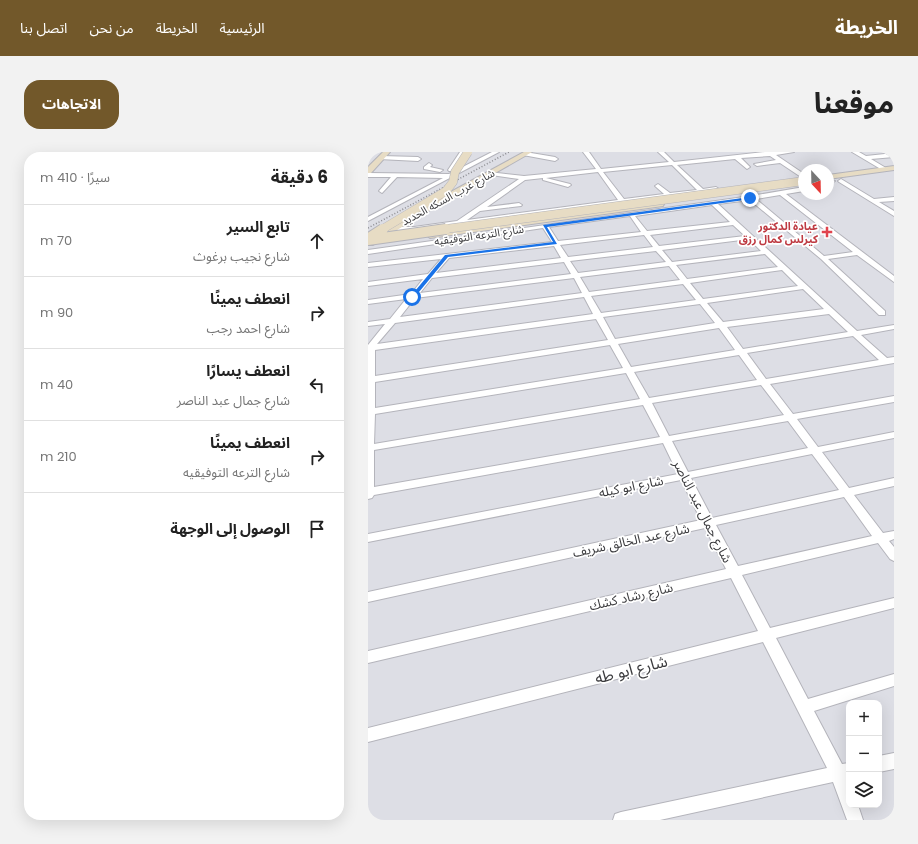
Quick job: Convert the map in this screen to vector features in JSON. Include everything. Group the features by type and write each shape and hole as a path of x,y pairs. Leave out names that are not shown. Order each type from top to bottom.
{"main road":[{"path":"368,163 387,152"},
{"path":"368,239 446,191 453,182 455,172 468,152"},
{"name":"شارع غرب السكه الحديد","path":"368,244 527,153"},
{"path":"368,171 380,155"},
{"path":"834,180 894,168"},
{"path":"834,181 894,175"},
{"path":"368,239 798,179"},
{"path":"368,244 798,185"}],"street":[{"path":"368,219 450,173 463,152"},
{"path":"368,175 450,173 461,170 496,152"},
{"path":"586,152 622,201"},
{"path":"661,152 702,191"},
{"path":"731,152 747,167"},
{"path":"491,173 524,178 791,152"},
{"path":"855,152 884,169"},
{"path":"527,153 555,159"},
{"path":"769,153 798,174"},
{"path":"380,155 418,159"},
{"path":"864,158 894,155"},
{"path":"757,164 781,161"},
{"path":"429,165 426,168 427,169 450,173"},
{"path":"382,191 396,175"},
{"path":"537,177 568,185"},
{"path":"458,223 524,178"},
{"name":"شارع الترعه التوفيقيه","path":"392,229 414,229 798,179"},
{"path":"553,181 559,191"},
{"path":"834,182 874,202 894,214"},
{"path":"658,186 668,195"},
{"name":"شارع الترعه التوفيقيه","path":"368,252 798,190"},
{"path":"504,192 516,200 524,214"},
{"path":"781,193 894,280"},
{"path":"750,198 823,258 882,313"},
{"path":"874,202 894,199"},
{"path":"478,210 516,200"},
{"path":"713,203 855,334 890,361"},
{"path":"631,214 644,233 721,325 894,556"},
{"path":"368,265 735,223"},
{"name":"شارع جمال عبد الناصر","path":"545,226 576,276 646,401 804,707 844,772 846,785"},
{"path":"368,284 428,278 656,247 750,236"},
{"path":"368,302 766,252"},
{"path":"823,258 858,253"},
{"path":"447,256 369,348 370,380 368,493 894,399"},
{"path":"368,324 784,268"},
{"path":"369,348 804,287"},
{"path":"370,380 721,325 831,311"},
{"path":"369,412 894,327"},
{"path":"368,448 890,361"},
{"name":"شارع ابو كيله","path":"368,538 894,435"},
{"name":"شارع عبد الخالق شريف","path":"368,598 894,482"},
{"name":"شارع رشاد كشك","path":"368,657 894,535"},
{"name":"شارع ابو طه","path":"368,735 894,603"},
{"path":"804,707 894,680"},
{"path":"882,763 894,761"},
{"path":"621,820 844,772"},
{"name":"شارع جمال عبد الناصر","path":"850,808 855,820"}],"railway":[{"path":"368,228 509,152"}],"place":[{"name":"عيادة الدكتور كيرلس كمال رزق","path":"827,232"}],"route":[{"path":"412,297 447,256 556,243 545,226 750,198"}]}
